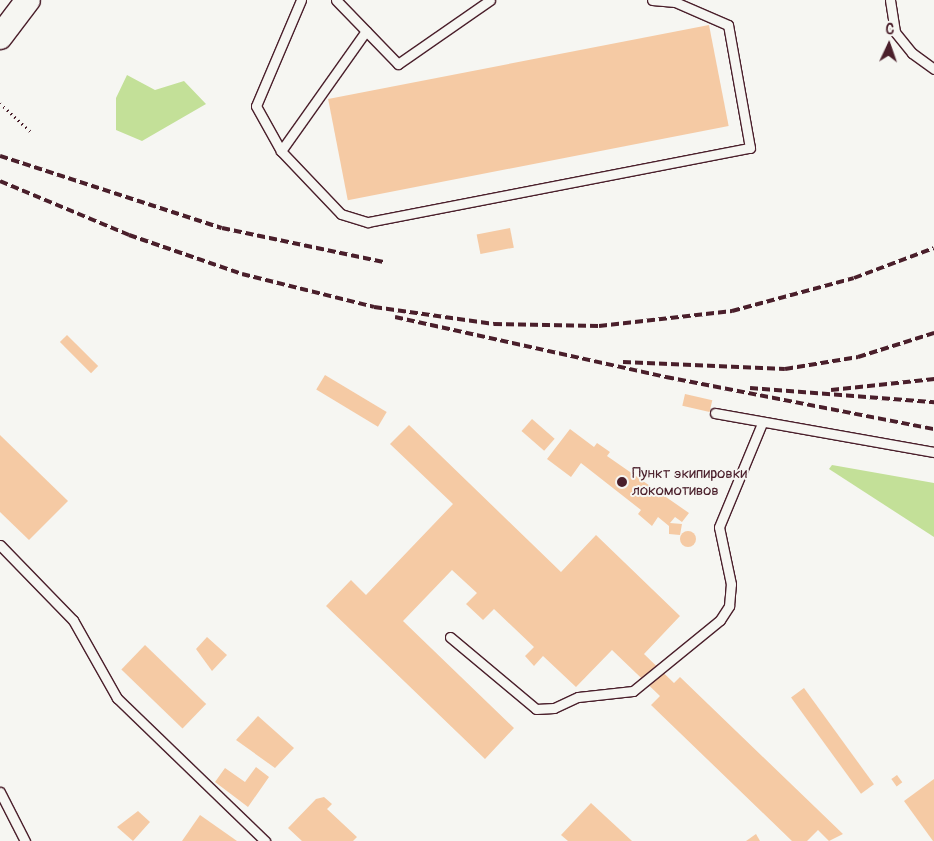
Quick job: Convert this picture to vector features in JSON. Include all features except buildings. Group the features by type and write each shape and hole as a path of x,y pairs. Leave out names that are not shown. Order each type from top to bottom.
{"street":[{"path":"0,36 28,0"}],"lane":[{"path":"298,0 256,106 280,151 341,214 368,222 750,148 728,25 675,2 652,0"},
{"path":"336,0 398,64 490,0"},
{"path":"890,0 895,32 912,53 934,69"},
{"path":"280,151 366,31"},
{"path":"715,413 762,423 934,452"},
{"path":"450,637 525,704 536,709 554,708 578,697 633,691 720,620 729,606 731,584 719,526 762,423"},
{"path":"0,545 73,620 117,698 265,841"},
{"path":"0,792 25,841"}],"path":[{"path":"0,103 32,133"}],"green space":[{"path":"127,75 155,90 184,81 206,104 142,141 116,130 116,98"},
{"path":"832,465 934,483 934,537 829,469"}],"railway":[{"path":"0,156 222,228 383,262"},
{"path":"0,181 129,235 242,274 374,307 494,324 599,326 732,311 854,278 934,248"},
{"path":"395,317 666,377 934,429"},
{"path":"623,362 785,369 858,357 934,333"},
{"path":"831,390 934,379"},
{"path":"750,388 934,402"}],"place":[{"name":"Пункт экипировки локомотивов","path":"622,482"}]}
